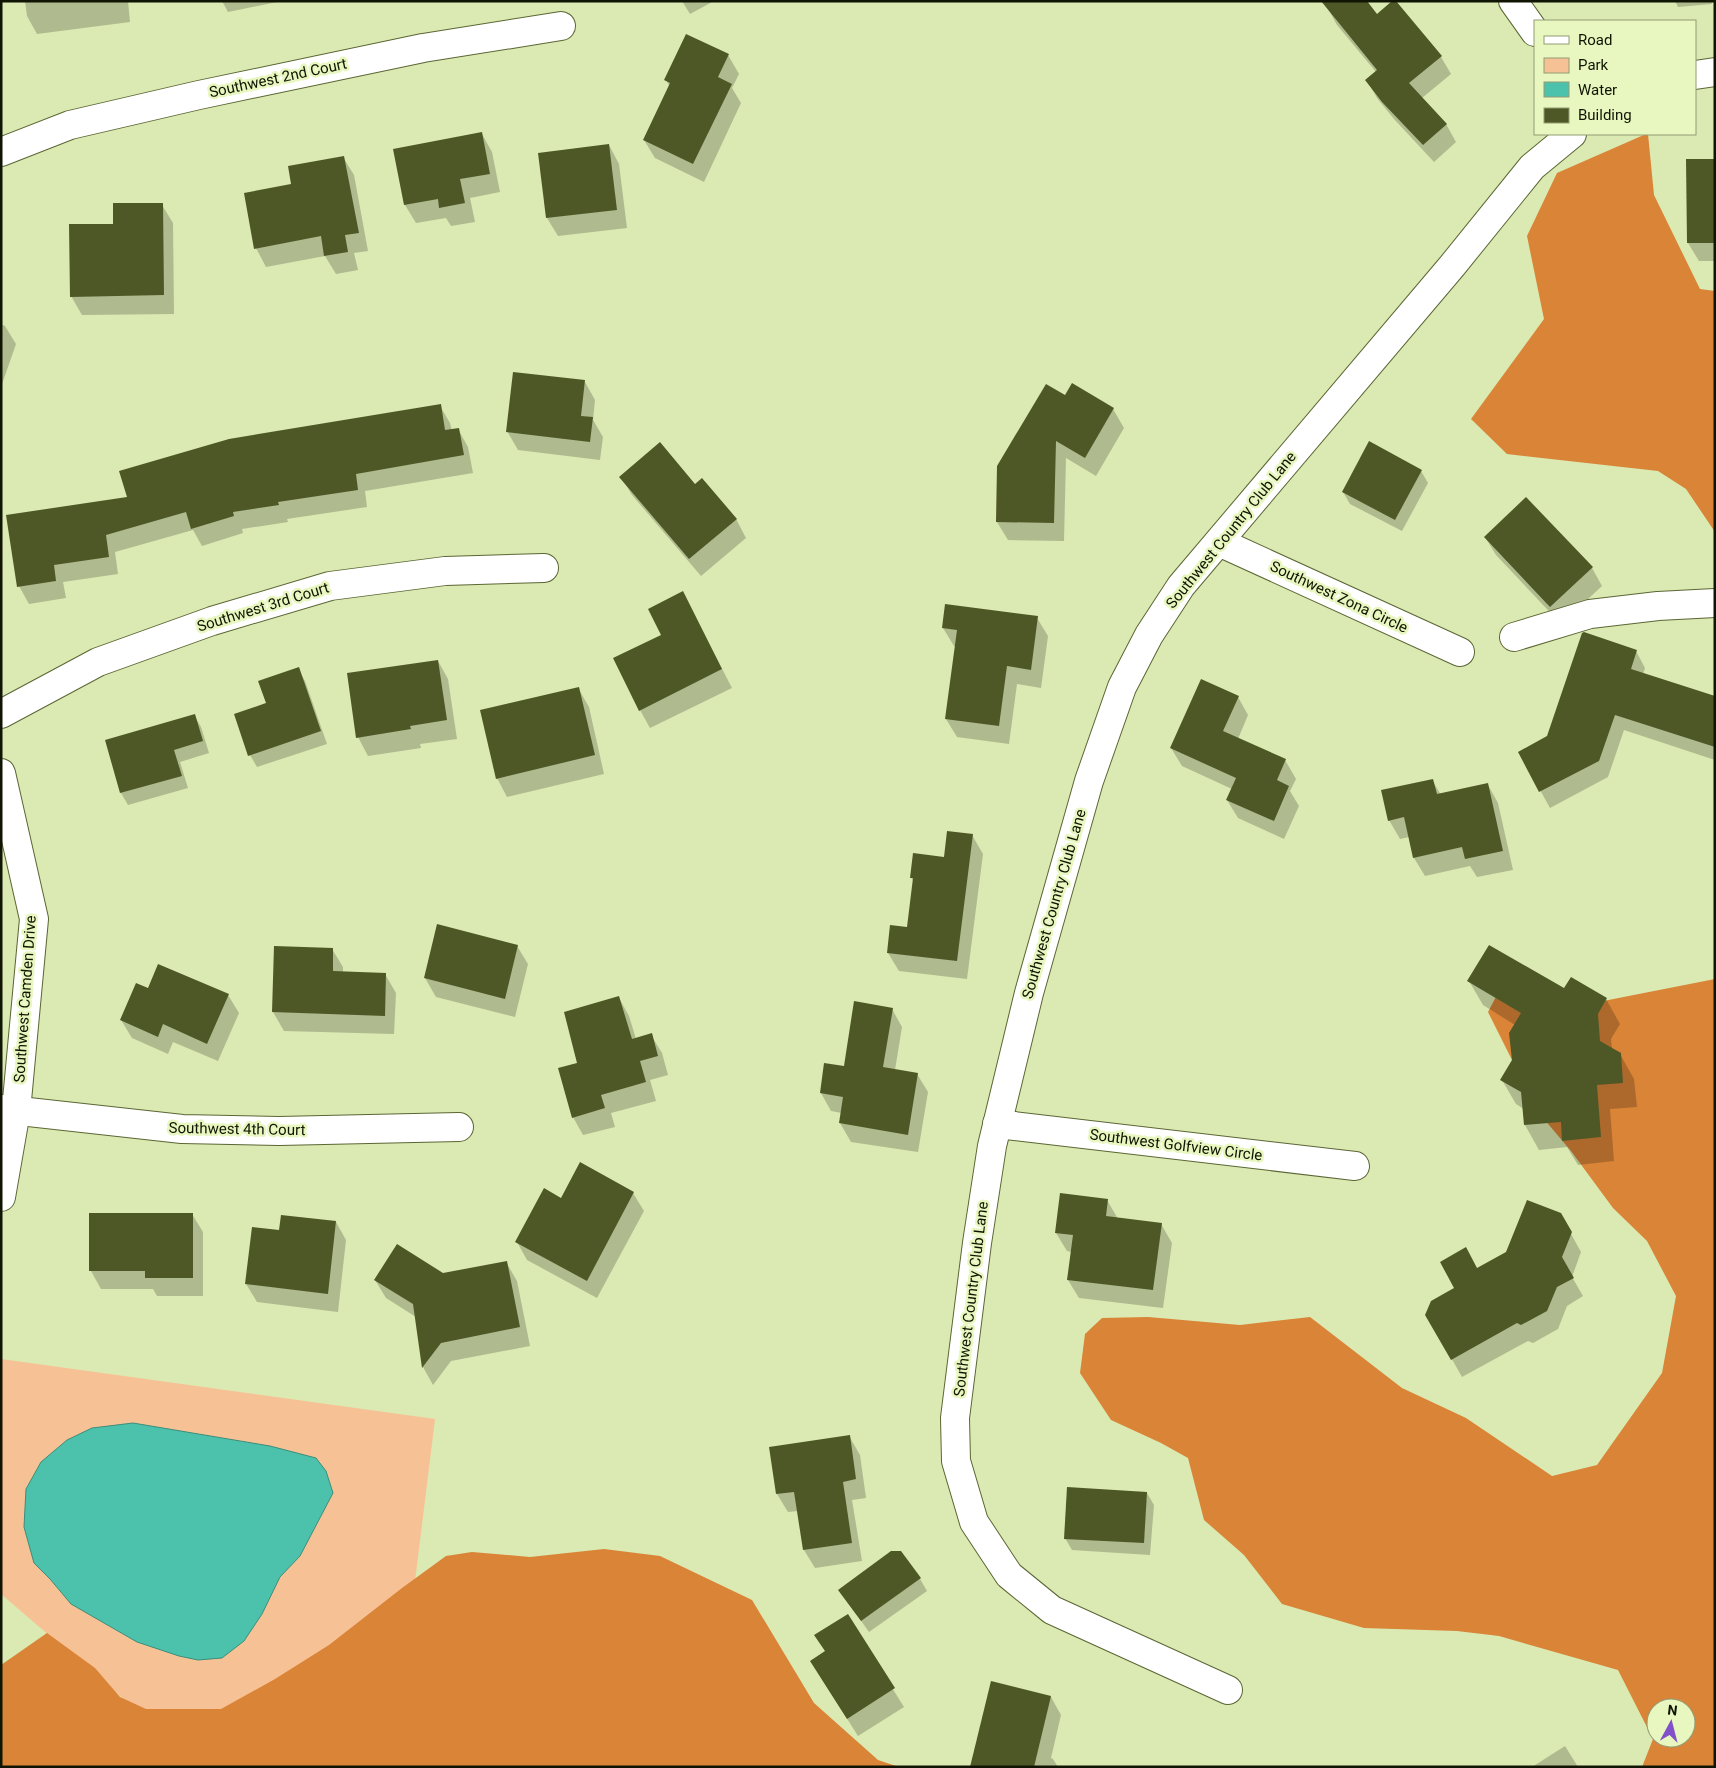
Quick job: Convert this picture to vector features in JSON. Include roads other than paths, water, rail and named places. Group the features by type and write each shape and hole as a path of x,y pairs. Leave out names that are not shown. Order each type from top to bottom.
{"street":[{"path":"1513,1 1534,31"},
{"name":"Southwest 2nd Court","path":"1,152 70,125 181,99 423,48 561,26"},
{"path":"1696,75 1715,72"},
{"name":"Southwest Country Club Lane","path":"1228,1690 1052,1610 1010,1575 974,1522 956,1461 955,1418 977,1243 992,1146 1029,993 1084,800 1122,687 1149,635 1181,586 1452,266 1532,167 1571,135"},
{"name":"Southwest Zona Circle","path":"1219,542 1460,652"},
{"name":"Southwest 3rd Court","path":"1,714 98,662 212,621 330,586 445,571 544,568"},
{"path":"1514,637 1590,614 1658,606 1715,603"},
{"name":"Southwest Camden Drive","path":"1,774 34,919 9,1110 1,1197"},
{"name":"Southwest 4th Court","path":"9,1110 182,1129 279,1131 459,1128"},
{"name":"Southwest Golfview Circle","path":"997,1124 1355,1166"}],"water":[{"path":"133,1423 270,1446 316,1458 326,1471 333,1493 300,1556 280,1577 262,1614 244,1641 222,1658 198,1660 179,1656 137,1642 71,1604 34,1563 24,1527 26,1489 41,1462 67,1440 92,1428"}]}
